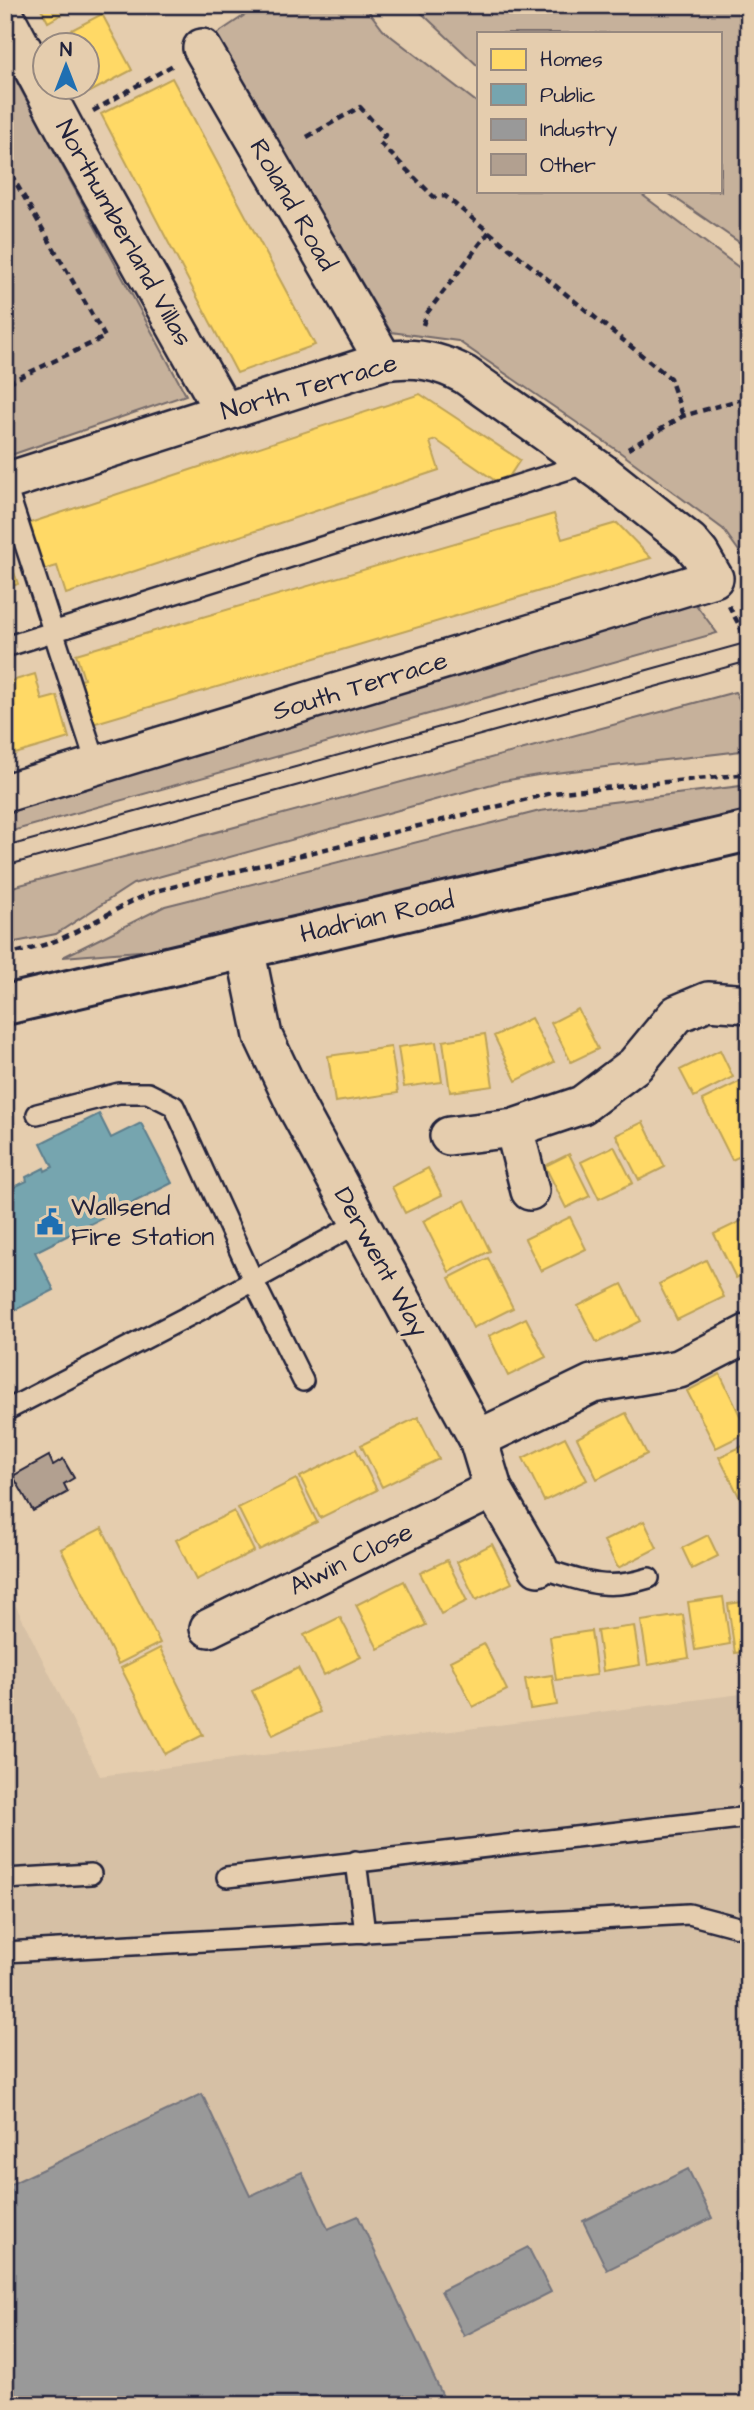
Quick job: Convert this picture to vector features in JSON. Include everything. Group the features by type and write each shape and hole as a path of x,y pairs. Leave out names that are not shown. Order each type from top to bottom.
{"main road":[{"name":"Hadrian Road","path":"5,1005 749,831"}],"street":[{"name":"Northumberland Villas","path":"5,16 224,412"},
{"name":"Roland Road","path":"202,48 399,360"},
{"name":"North Terrace","path":"5,482 399,360 433,361 465,375 596,468 684,536 700,554 714,578"},
{"name":"South Terrace","path":"5,793 714,578"},
{"name":"Derwent Way","path":"245,948 263,1036 296,1106 478,1439 493,1489 538,1567"},
{"path":"449,1136 514,1128 582,1105 635,1065 677,1014 708,1001 749,1004"},
{"path":"514,1128 530,1191"},
{"path":"478,1439 592,1384 679,1369 749,1333"},
{"name":"Alwin Close","path":"209,1628 493,1489"}],"lane":[{"path":"5,647 596,468"},
{"path":"5,482 97,766"},
{"path":"37,1114 119,1093 148,1093 174,1106 253,1280 303,1381"},
{"path":"5,1411 360,1222"},
{"path":"538,1567 601,1585 629,1584 649,1578"},
{"path":"227,1877 749,1817"},
{"path":"356,1861 365,1933"},
{"path":"5,1879 91,1874"},
{"path":"5,1952 688,1914 749,1930"}],"path":[{"path":"65,128 202,48"},
{"path":"307,137 360,107 386,135 380,143 434,197 445,196 670,377 684,416"},
{"path":"5,164 105,337 5,384"},
{"path":"399,360 427,313 489,232"},
{"path":"596,468 684,416 749,397"},
{"path":"5,955 43,946 156,891 552,793 749,774"}],"shaded area":[{"path":"260,5 364,5 383,30 477,102 477,192 638,192 749,275 749,565 723,529 621,453 458,341 391,332 215,35"},
{"path":"413,5 749,5 749,249 666,192 722,192 722,32 477,32 477,65"},
{"path":"5,60 186,395 5,457"},
{"path":"694,602 717,633 5,833 5,808"},
{"path":"735,692 749,715 749,750 503,781 133,884 56,934 5,944 5,889"},
{"path":"749,785 749,816 190,947 63,957 165,906 540,811"},
{"path":"5,1584 100,1776 749,1693 749,2405 5,2405"}],"building: Homes":[{"path":"39,5 78,5 48,22"},
{"path":"102,14 132,70 102,86 102,32 68,32"},
{"path":"172,78 315,345 237,373 101,114"},
{"path":"420,394 520,460 503,486 436,440 430,442 439,470 66,594 57,566 43,570 27,524"},
{"path":"554,514 562,539 617,523 651,558 89,725 77,681 84,679 76,654"},
{"path":"5,546 18,584 5,589"},
{"path":"35,674 42,700 57,696 69,738 5,757 5,683"},
{"path":"578,1009 598,1049 571,1062 551,1023"},
{"path":"531,1018 554,1062 516,1081 494,1036"},
{"path":"485,1034 493,1086 450,1092 443,1041"},
{"path":"436,1042 442,1082 404,1087 398,1047"},
{"path":"391,1047 398,1093 335,1102 328,1056"},
{"path":"720,1050 733,1077 694,1097 680,1070"},
{"path":"741,1081 749,1097 749,1152 732,1160 702,1100"},
{"path":"643,1122 665,1167 639,1180 616,1135"},
{"path":"614,1146 633,1183 599,1199 581,1162"},
{"path":"569,1154 590,1196 566,1208 545,1166"},
{"path":"428,1168 442,1195 405,1213 392,1187"},
{"path":"465,1200 490,1251 449,1272 423,1221"},
{"path":"570,1217 586,1249 541,1271 525,1239"},
{"path":"749,1217 749,1272 736,1278 714,1234"},
{"path":"488,1258 513,1308 473,1328 449,1278"},
{"path":"706,1260 724,1297 677,1320 659,1284"},
{"path":"622,1284 641,1321 597,1343 578,1306"},
{"path":"526,1318 546,1357 508,1376 489,1336"},
{"path":"720,1374 748,1432 716,1448 687,1391"},
{"path":"626,1413 647,1454 597,1479 577,1438"},
{"path":"418,1417 439,1459 382,1487 361,1445"},
{"path":"565,1437 587,1480 544,1501 523,1458"},
{"path":"749,1443 749,1511 747,1512 719,1457"},
{"path":"356,1449 377,1490 320,1518 300,1477"},
{"path":"296,1479 317,1522 259,1550 238,1508"},
{"path":"234,1511 254,1551 196,1580 176,1540"},
{"path":"644,1521 657,1548 618,1568 604,1541"},
{"path":"102,1528 160,1643 118,1664 61,1549"},
{"path":"708,1535 718,1556 692,1569 682,1548"},
{"path":"492,1544 512,1583 476,1600 457,1562"},
{"path":"447,1560 467,1601 441,1614 420,1573"},
{"path":"404,1581 426,1625 378,1649 356,1605"},
{"path":"723,1597 730,1644 695,1650 688,1602"},
{"path":"749,1601 749,1651 735,1653 728,1604"},
{"path":"683,1615 689,1658 648,1665 641,1621"},
{"path":"340,1617 361,1657 324,1675 304,1635"},
{"path":"634,1626 640,1665 603,1671 597,1631"},
{"path":"591,1631 597,1675 556,1680 550,1637"},
{"path":"484,1644 507,1690 473,1707 450,1661"},
{"path":"160,1648 203,1735 165,1754 121,1668"},
{"path":"298,1668 320,1712 273,1735 252,1691"},
{"path":"552,1675 557,1705 530,1709 525,1679"}],"building: Public":[{"name":"Wallsend Fire Station","path":"99,1114 111,1138 141,1123 172,1183 35,1252 54,1290 5,1315 5,1189 6,1191 27,1181 26,1177 44,1168 45,1171 53,1167 41,1143"}],"building: Industry":[{"path":"202,2094 250,2196 302,2172 328,2229 358,2216 447,2405 5,2405 5,2307 12,2303 5,2288 5,2187"},
{"path":"688,2169 712,2218 607,2270 583,2221"},
{"path":"528,2247 551,2292 464,2336 441,2291"}],"building: Other":[{"path":"49,1456 53,1465 63,1459 74,1478 64,1484 68,1492 33,1511 13,1476"}],"tram line":[{"path":"5,847 749,642"},
{"path":"5,866 749,661"}],"place":[{"name":"Wallsend Fire Station","path":"50,1222"}]}
